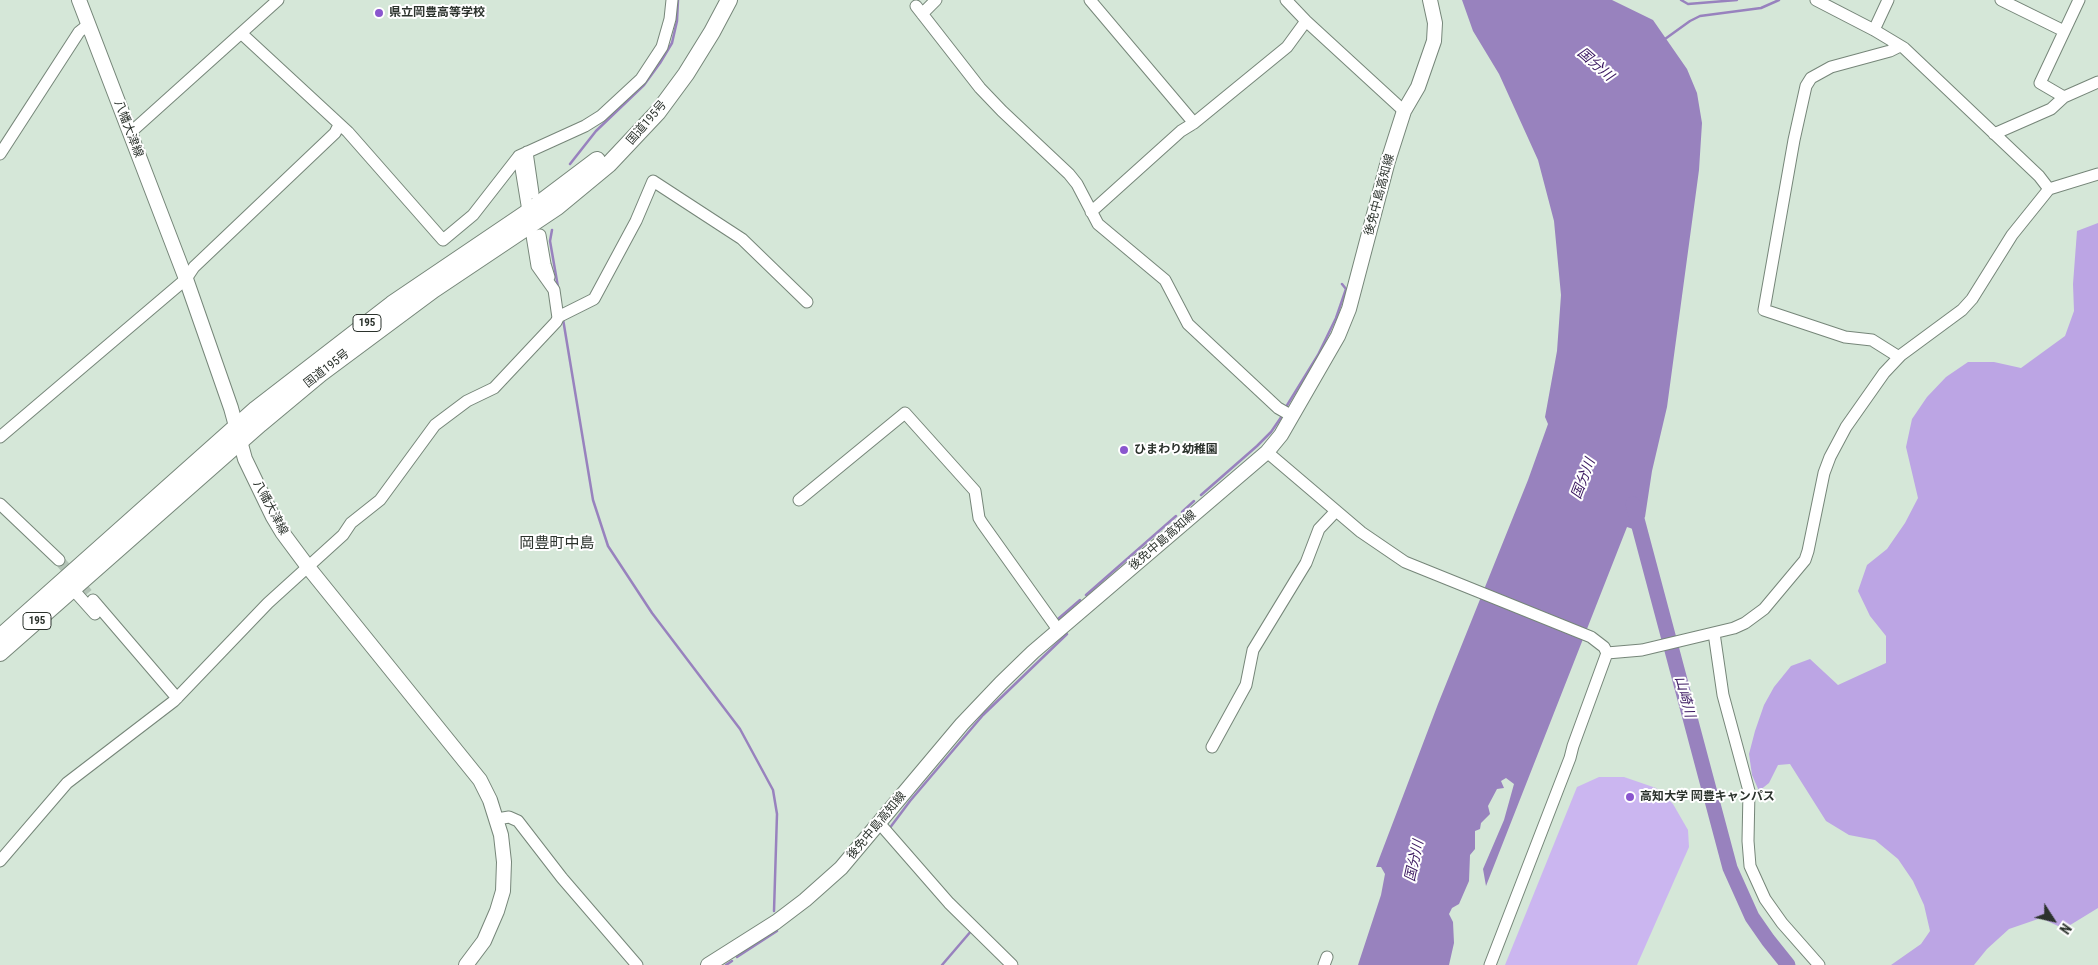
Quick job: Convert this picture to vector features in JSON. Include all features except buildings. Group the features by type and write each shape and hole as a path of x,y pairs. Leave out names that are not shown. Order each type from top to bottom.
{"highway":[{"name":"国道195号","path":"533,225 582,173 630,128 653,101 681,62 702,28 716,0"},
{"name":"国道195号","path":"0,653 69,584 238,435 384,325 433,290 533,225 581,189 636,137 686,74 729,0"},
{"name":"国道195号","path":"0,637 69,584"}],"main road":[{"name":"八幡大津線","path":"80,0 186,279 246,459 273,517 308,566 480,780 490,800 497,819 504,862 503,891 484,941 466,965"},
{"name":"後免中島高知線","path":"708,965 768,927 805,900 846,863 962,724 1001,683 1267,452 1281,435 1338,336 1349,309 1388,160 1404,111 1418,87 1434,41 1435,23 1430,0"}],"street":[{"path":"130,133 278,0"},
{"path":"242,34 348,132 443,240 473,215 523,154 585,126 601,116 641,79 662,47 670,19 672,0"},
{"path":"936,0 919,10 986,94 1069,174 1077,184 1098,224 1165,280 1188,324 1278,408 1292,416"},
{"path":"1090,0 1194,123"},
{"path":"1286,0 1306,21 1404,111"},
{"path":"1816,0 1874,30 1900,46 2039,176 2049,189"},
{"path":"1874,30 1888,0"},
{"path":"2001,0 2064,30"},
{"path":"2064,97 2040,83 2079,0"},
{"path":"1091,212 1181,131 1194,123 1287,47 1306,21"},
{"path":"0,154 78,32 89,24"},
{"path":"1899,357 1872,340 1846,337 1764,310 1794,140 1806,86 1811,78 1831,67 1890,51 1900,46"},
{"path":"1994,134 2052,109 2064,97 2098,82"},
{"path":"0,437 186,279 194,267 334,132 339,125"},
{"path":"523,154 533,193"},
{"path":"523,154 533,225 536,266 554,290 561,315"},
{"path":"1607,653 1662,646 1745,624 1755,617 1798,570 1808,551 1824,473 1836,445 1871,392 1899,357 1962,310 1972,300 2012,235 2049,189 2098,174"},
{"path":"0,861 66,783 177,698 268,604 343,535 351,524 380,500 435,425 467,402 494,388 501,382 561,315 594,299 636,221 652,181 742,239 807,302"},
{"path":"799,500 905,413 975,491 979,518 1059,631"},
{"path":"1267,452 1361,532 1405,562 1581,633 1598,642 1607,653"},
{"path":"0,504 59,560"},
{"path":"1212,747 1246,685 1253,650 1306,563 1319,529 1336,510"},
{"path":"69,584 109,630 123,634"},
{"path":"93,600 177,698"},
{"path":"1714,633 1723,695 1749,791 1748,841 1750,866 1765,899 1782,923 1819,965"},
{"path":"1490,965 1567,768 1573,746 1607,653"},
{"path":"497,819 509,818 518,821 568,885 637,965"},
{"path":"880,824 949,903 1012,965"}],"shaded area":[{"path":"2098,223 2098,908 2067,927 2058,926 2041,918 2009,929 1987,949 1974,965 1891,965 1921,944 1930,931 1924,905 1913,881 1898,859 1875,840 1849,835 1826,821 1790,764 1778,765 1769,783 1759,791 1752,775 1749,754 1755,731 1764,705 1774,687 1791,666 1810,659 1838,685 1886,663 1886,636 1870,616 1858,591 1867,565 1887,549 1905,523 1918,498 1906,447 1912,419 1927,397 1946,377 1968,362 1994,362 2021,368 2065,336 2074,311 2073,284 2077,231"},
{"path":"1599,777 1624,777 1656,788 1673,804 1688,830 1689,847 1637,965 1505,965 1577,787"}],"water":[{"name":"国分川","path":"1462,0 1612,0 1653,20 1687,69 1697,93 1702,123 1699,170 1667,407 1652,471 1645,517 1633,529 1627,527 1486,886 1483,869 1504,820 1514,784 1506,778 1501,781 1504,788 1497,789 1488,806 1490,814 1481,823 1480,829 1475,831 1475,849 1470,855 1469,881 1459,904 1452,908 1449,914 1453,922 1454,943 1449,965 1358,965 1381,895 1385,874 1381,867 1376,867 1438,704 1528,480 1548,424 1545,417 1557,351 1561,295 1554,221 1538,160 1499,74 1473,31"}],"waterway":[{"path":"570,164 596,131 644,85 660,63 672,43 677,21 678,0"},
{"path":"1681,0 1688,4 1737,0"},
{"path":"1665,39 1700,16 1761,8 1779,0"},
{"path":"552,230 550,241 558,287"},
{"path":"1286,407 1318,355 1336,318 1346,289 1342,284"},
{"path":"563,319 593,500 608,546 652,613 740,729 773,790 777,814 774,911"},
{"path":"1201,495 1257,446 1271,432 1282,416"},
{"path":"1182,512 1194,501"},
{"name":"山崎川","path":"1633,504 1730,868 1752,917 1788,965"},
{"path":"1086,595 1176,516"},
{"path":"1059,621 1058,619 1080,600"},
{"path":"889,829 910,801 983,715 1067,634"},
{"path":"942,965 972,930"},
{"path":"737,957 777,931"},
{"path":"726,965 732,961"}],"tunnel":[{"path":"59,560 93,600"}],"place":[{"name":"県立岡豊高等学校","path":"379,13"},
{"name":"ひまわり幼稚園","path":"1124,450"},
{"name":"高知大学 岡豊キャンパス","path":"1630,797"}],"district":[{"name":"岡豊町中島","path":"557,544"}]}
